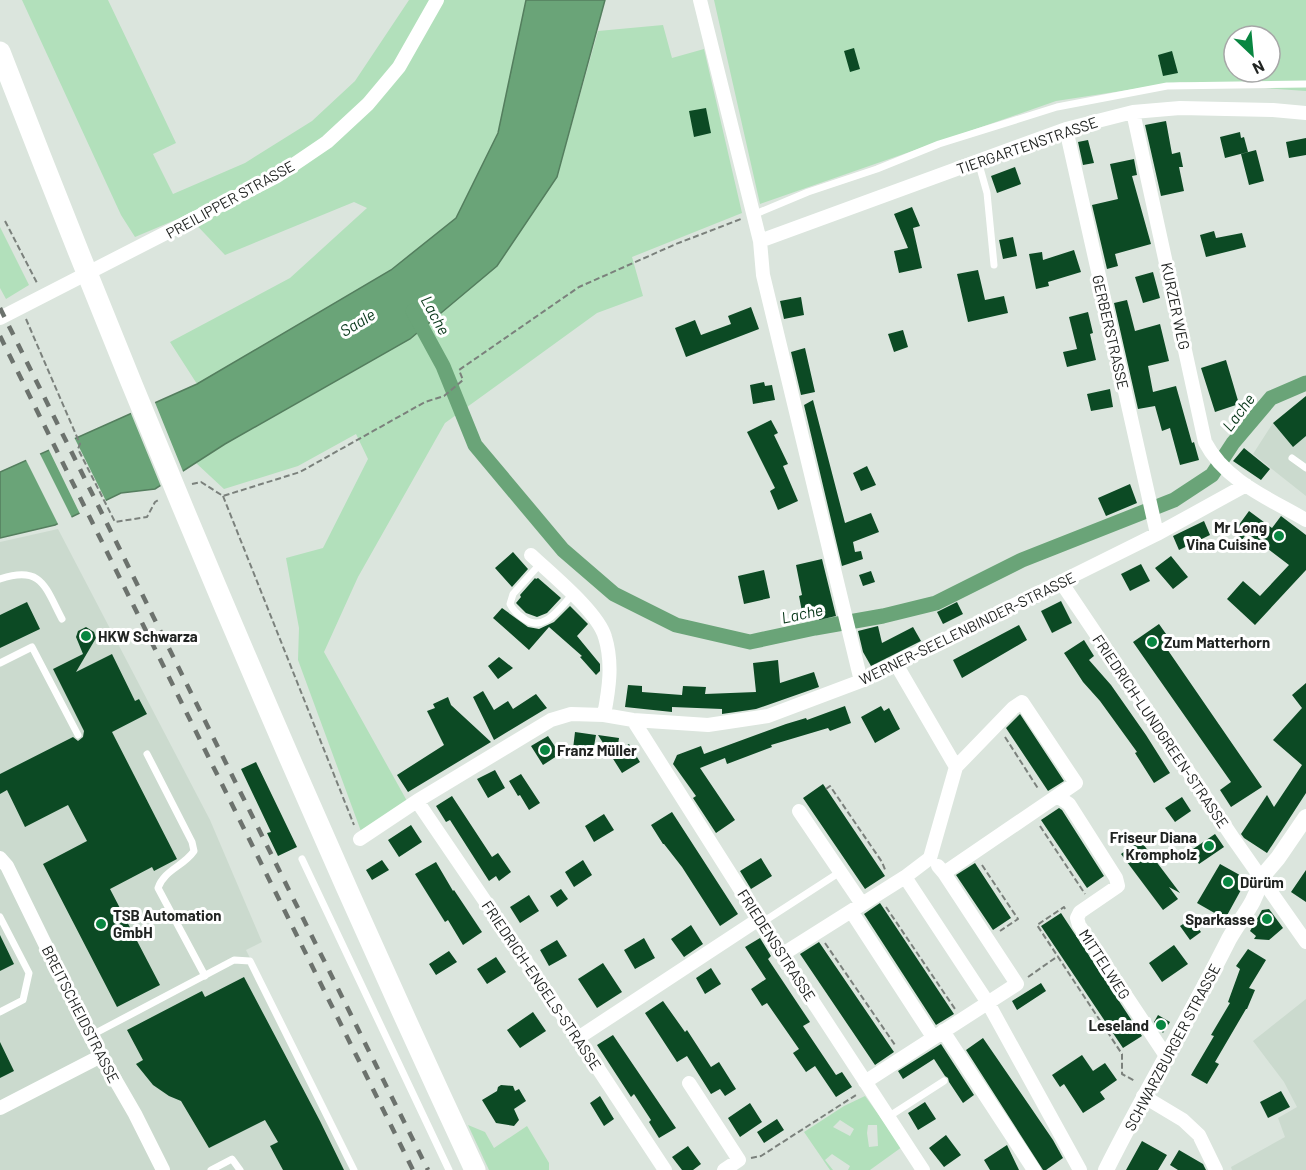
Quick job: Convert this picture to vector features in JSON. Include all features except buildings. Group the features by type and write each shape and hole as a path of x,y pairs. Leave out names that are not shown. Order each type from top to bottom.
{"main road":[{"path":"0,52 185,511 346,890 475,1170"}],"street":[{"name":"PREILIPPER STRASSE","path":"0,318 278,176 327,142 368,104 399,67 437,0"},
{"path":"700,0 760,241 763,275 861,681"},
{"name":"TIERGARTENSTRASSE","path":"760,241 1066,129 1133,112 1180,108 1306,113"},
{"name":"KURZER WEG","path":"1133,112 1205,442 1213,457 1246,485"},
{"name":"GERBERSTRASSE","path":"1066,129 1155,528"},
{"path":"1246,485 1306,520"},
{"name":"WERNER-SEELENBINDER-STRASSE","path":"360,839 417,801 550,720 571,714 604,715 633,720 708,725 768,716 861,681 1061,582 1155,528 1246,485"},
{"path":"536,559 592,615 605,636 610,668 604,715"},
{"name":"FRIEDRICH-LUNDGREEN-STRASSE","path":"1061,582 1306,942"},
{"path":"896,664 956,767"},
{"path":"783,954 892,886 930,858 956,767 1013,708 1022,702 1076,783 944,873"},
{"name":"FRIEDENSSTRASSE","path":"633,720 759,919 923,1170"},
{"name":"MITTELWEG","path":"1052,799 1069,804 1116,878 1118,886 1080,912 1077,918 1166,1056"},
{"name":"FRIEDRICH-ENGELS-STRASSE","path":"417,801 665,1170"},
{"path":"799,811 840,872 856,908 938,1034 1034,1170"},
{"name":"SCHWARZBURGER STRASSE","path":"1106,1170 1146,1092 1205,988 1237,923 1247,913 1257,896 1261,879 1306,817"},
{"name":"BREITSCHEIDSTRASSE","path":"0,858 7,866 90,1036 135,1114 163,1170"},
{"path":"867,1084 903,1057 1017,984 944,873 930,858"},
{"path":"905,877 988,1003 1080,1170"},
{"path":"578,1038 759,919"},
{"path":"0,1108 101,1056"},
{"path":"689,1083 739,1160 724,1170"},
{"path":"1146,1092 1184,1120 1199,1135 1216,1170"}],"lane":[{"path":"753,215 808,192 877,169 939,144 1057,107 1167,86 1306,84"},
{"path":"978,162 987,193 994,265"},
{"path":"1292,458 1306,468"},
{"path":"536,559 513,594 510,604 513,610 530,624 542,624 572,595"},
{"path":"0,579 14,574 33,575 44,585 62,619"},
{"path":"0,663 32,647 78,735"},
{"path":"147,754 192,842 194,851 189,858 166,874 158,888 205,976"},
{"path":"302,859 449,1170"},
{"path":"759,919 769,918 840,872"},
{"path":"0,917 29,973 23,1000 0,1012"},
{"path":"90,1036 234,960 250,961 354,1170"},
{"path":"888,1117 944,1081"},
{"path":"211,1170 232,1159 240,1170"}],"path":[{"path":"223,496 300,472 425,402 444,396 463,380 459,370 579,286 676,244 753,215"},
{"path":"5,221 44,296"},
{"path":"21,308 80,444 78,449 115,522 147,517 155,502 163,496"},
{"path":"191,484 201,482 223,496 360,839"},
{"path":"997,725 1052,799"},
{"path":"826,789 830,786 882,862 892,886"},
{"path":"1032,813 1091,904"},
{"path":"974,852 1018,919 987,939"},
{"path":"878,895 962,1019"},
{"path":"1077,918 1070,917 1064,908 1037,925 1122,1054 1122,1074 1146,1092"},
{"path":"818,932 903,1057"},
{"path":"1017,984 1058,957"},
{"path":"739,1160 762,1156 867,1084"}],"shaded area":[{"path":"22,0 108,0 176,143 153,154 173,194 245,163 312,121 355,81 409,0 526,0 498,133 456,218 391,270 197,384 170,342 290,278 367,208 354,202 225,255 187,215 135,237 121,215"},
{"path":"714,0 1306,0 1306,91 1180,82 1056,101 760,204"},
{"path":"663,25 672,58 704,49 742,213 632,257 643,296 597,313 445,423 358,577 324,652 407,801 362,834 298,660 299,628 286,558 323,548 368,459 356,434 298,466 224,489 196,463 225,444 557,177 598,31"},
{"path":"0,227 29,285 6,299 0,288"},
{"path":"1306,396 1306,496 1253,454 1273,423"},
{"path":"58,529 210,820 262,942 246,950 356,1170 0,1170 0,542"},
{"path":"1306,999 1306,1170 1232,1170 1231,1167 1285,1137 1278,1118 1297,1107 1284,1082 1253,1041"},
{"path":"865,1096 902,1147 870,1170 848,1170 850,1166 832,1154 825,1160 833,1170 830,1170 804,1132 844,1106","holes":["840,1120 854,1129 850,1136 833,1127","868,1125 877,1125 878,1146 869,1147"]},
{"path":"468,1125 485,1132 494,1148 527,1126 549,1163 549,1170 489,1170"}],"water":[{"name":"Saale","path":"526,0 605,0 557,177 497,266 410,339 225,444 155,489 121,493 55,525 0,538 0,472 197,384 391,270 456,218 498,133"}],"pier":[{"path":"154,400 184,474 162,489 130,411"},
{"path":"74,437 107,503 81,516 48,448"},
{"path":"39,452 73,520 59,526 25,458"}],"waterway":[{"name":"Lache","path":"413,311 443,366 475,445 563,550 614,594 676,625 750,642 883,616 936,603 1022,560 1174,500 1212,475 1233,443 1271,398 1306,383"}],"railway":[{"path":"0,308 428,1170"},
{"path":"0,336 413,1170"}],"place":[{"name":"Mr Long Vina Cuisine","path":"1279,536"},
{"name":"HKW Schwarza","path":"86,636"},
{"name":"Zum Matterhorn","path":"1152,642"},
{"name":"Franz Müller","path":"545,750"},
{"name":"Friseur Diana Krompholz","path":"1209,846"},
{"name":"Dürüm","path":"1228,882"},
{"name":"Sparkasse","path":"1267,919"},
{"name":"TSB Automation GmbH","path":"101,924"},
{"name":"Leseland","path":"1161,1025"}]}
